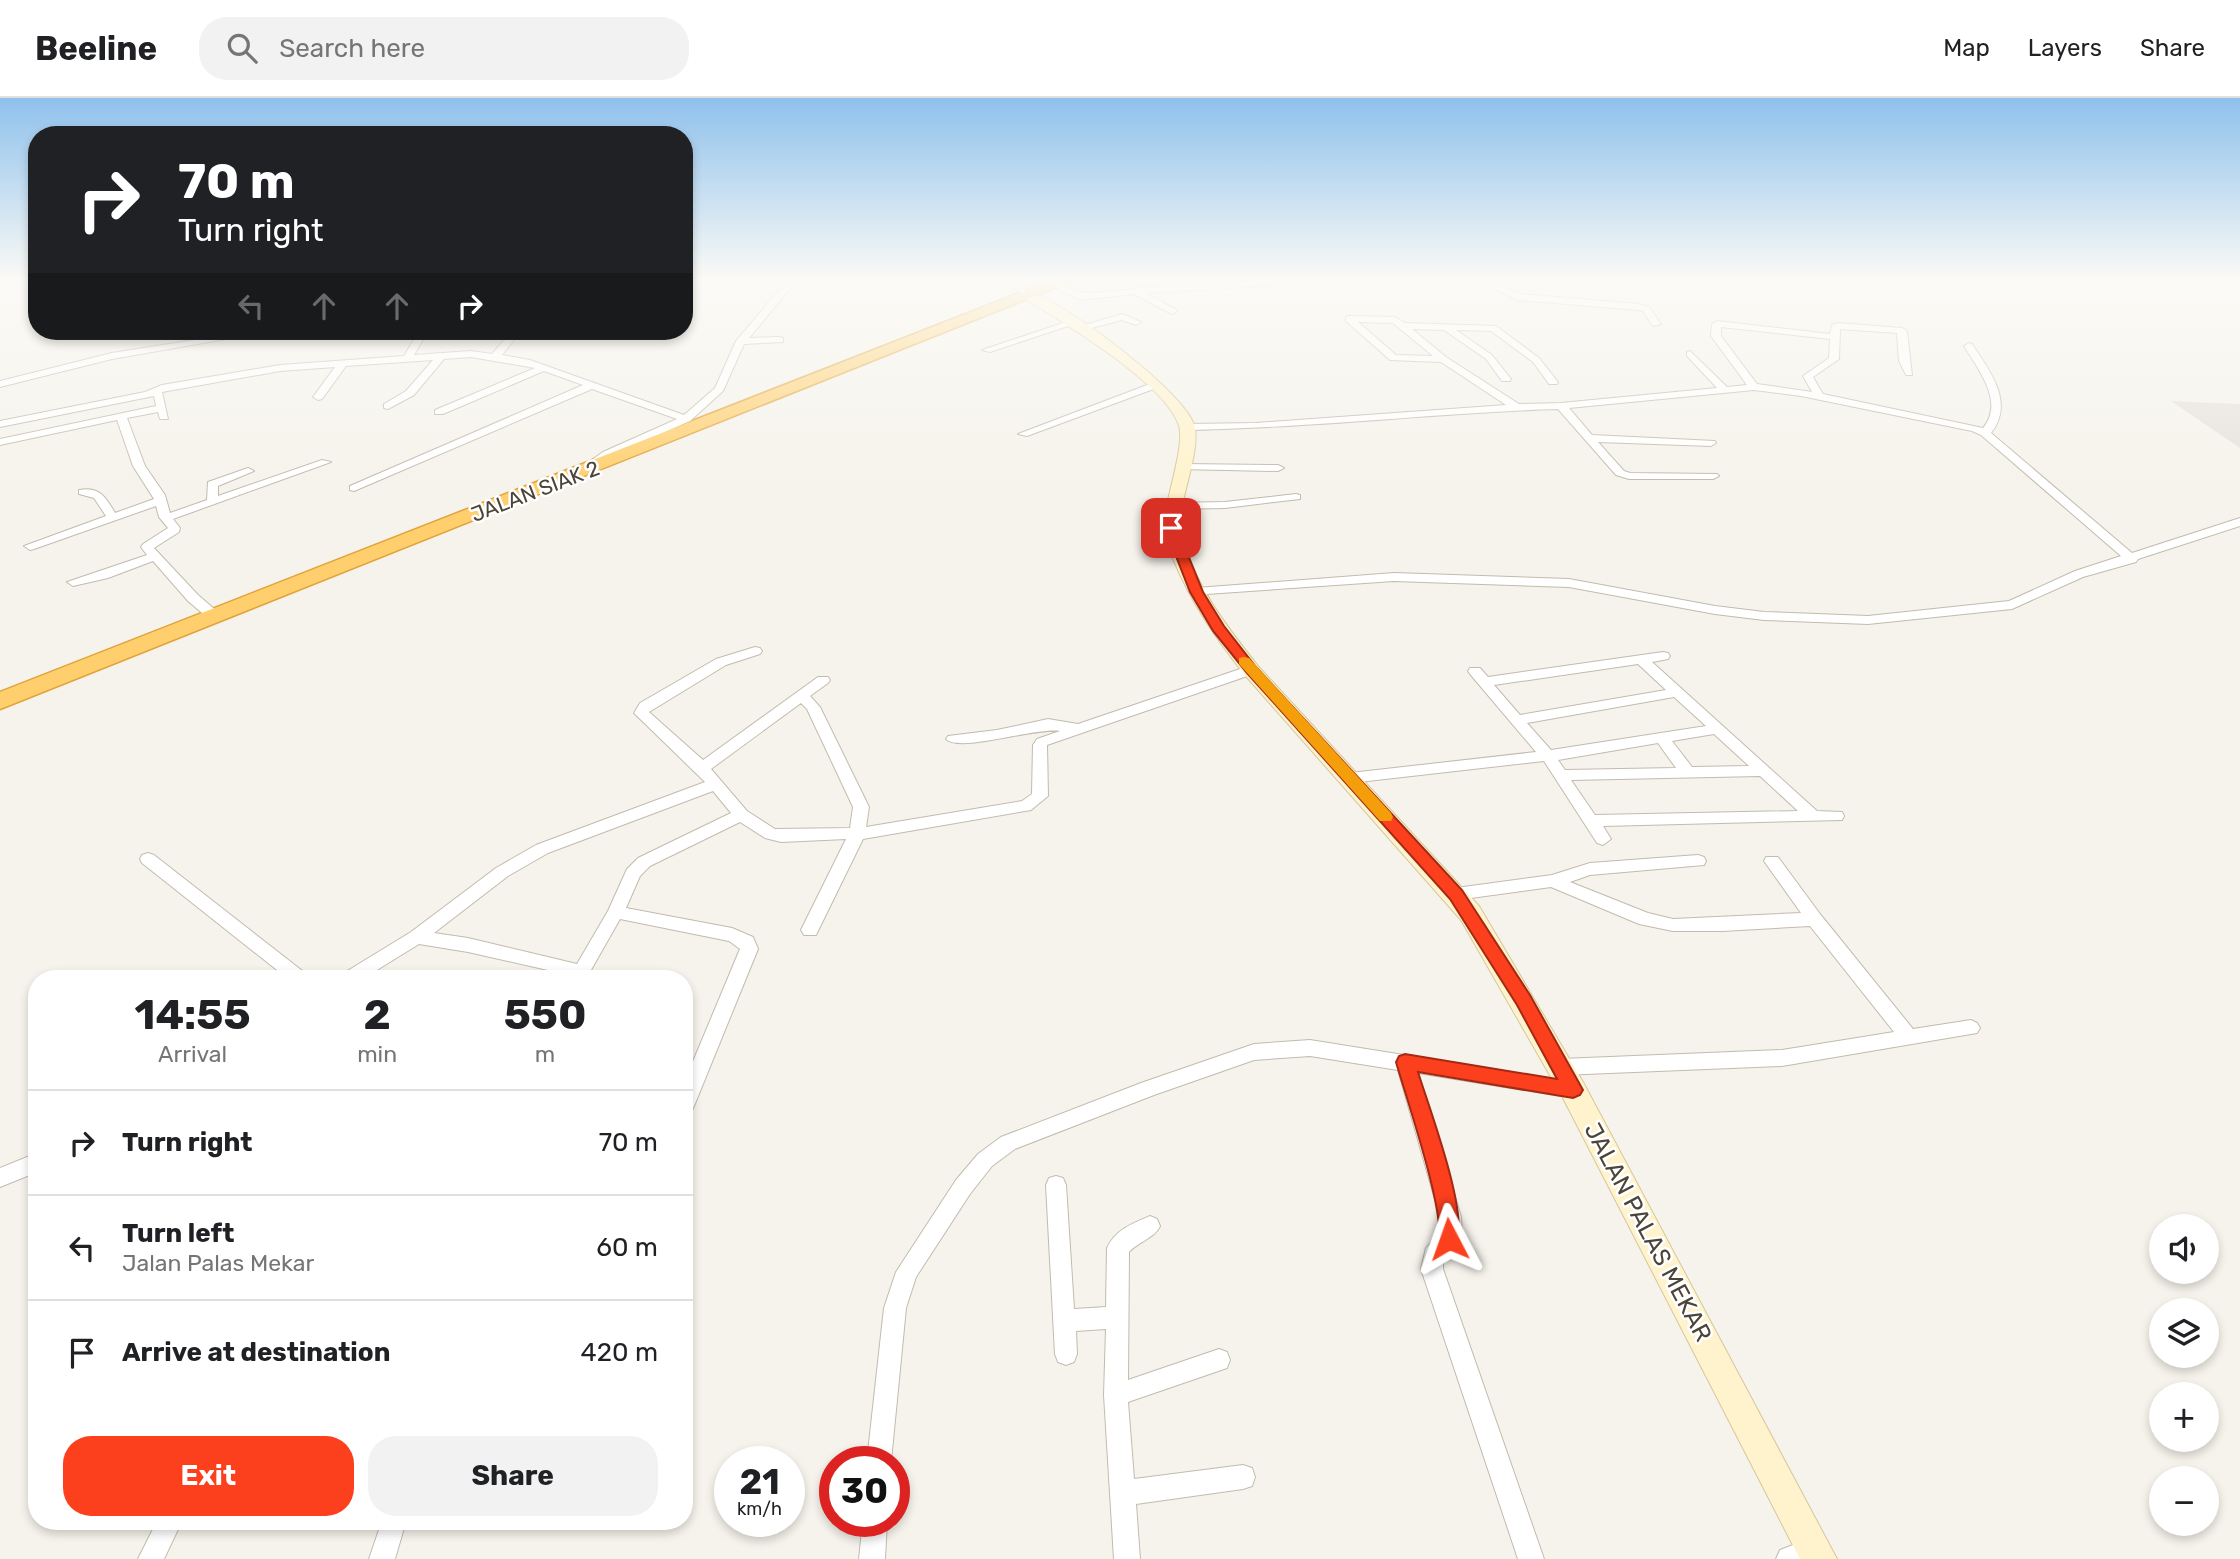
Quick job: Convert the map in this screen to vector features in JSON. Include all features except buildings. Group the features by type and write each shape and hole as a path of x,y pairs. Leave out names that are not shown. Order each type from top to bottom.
{"highway":[{"name":"JALAN SIAK 2","path":"0,701 898,347"}],"main road":[{"path":"1105,347 1156,385 1171,401 1187,427"},
{"name":"JALAN PALAS MEKAR","path":"1187,427 1183,467 1171,528 1173,539 1196,592 1218,628 1251,670 1456,894 1524,1000 1561,1067 1816,1554"}],"street":[{"path":"0,384 113,356 167,347"},
{"path":"408,357 414,347"},
{"path":"496,356 503,347"},
{"path":"583,472 607,454 685,419 719,389 738,347"},
{"path":"987,350 997,347"},
{"path":"1381,347 1393,358 1443,359"},
{"path":"1429,347 1516,407"},
{"path":"1474,347 1489,358 1506,379"},
{"path":"1520,347 1536,359 1553,382"},
{"path":"1724,347 1754,387"},
{"path":"1819,397 1808,376 1834,359 1835,347"},
{"path":"1903,347 1904,361 1909,373"},
{"path":"1970,347 1992,383 1993,400 1998,411 1996,422 1985,433"},
{"path":"1690,354 1726,391"},
{"path":"388,406 411,393 442,355"},
{"path":"149,394 162,388 246,372 408,357 496,356 544,368 685,419"},
{"path":"318,397 343,363"},
{"path":"439,412 544,368"},
{"path":"1023,433 1156,385"},
{"path":"354,488 590,386"},
{"path":"1187,427 1256,426 1561,406 1754,387 1960,424 1985,433 2132,559"},
{"path":"0,424 149,394 159,394 163,412 121,416 0,442"},
{"path":"1561,406 1620,473 1629,476 1713,476"},
{"path":"121,416 139,466 162,501 166,518 174,528 173,532 147,545 193,598 214,616"},
{"path":"1590,438 1711,443"},
{"path":"166,518 326,461"},
{"path":"1183,467 1278,468"},
{"path":"213,502 212,484 248,471"},
{"path":"83,492 100,494 113,517"},
{"path":"1174,506 1225,505 1296,497"},
{"path":"30,546 162,501"},
{"path":"1196,592 1394,577 1569,583 1727,612 1868,620 2012,605 2080,574 2240,522"},
{"path":"73,582 104,575 155,556"},
{"path":"755,651 721,662 641,709 641,713 702,768 713,785 741,815 771,834 781,836 857,834 1026,806 1040,796 1040,745 1047,739 1251,670"},
{"path":"1603,839 1547,755 1480,677 1663,656"},
{"path":"1641,659 1813,816"},
{"path":"702,768 823,680"},
{"path":"1517,720 1677,692"},
{"path":"802,695 813,707 861,807 857,834 810,930"},
{"path":"953,739 997,735 1048,724 1076,728"},
{"path":"1350,778 1547,755 1717,729"},
{"path":"1662,738 1688,773"},
{"path":"1561,775 1763,771"},
{"path":"364,970 417,937 502,872 542,849 713,785"},
{"path":"582,970 616,912 633,873 644,862 741,815"},
{"path":"1592,821 1836,816"},
{"path":"148,859 289,970"},
{"path":"1456,894 1552,881 1590,869 1698,861"},
{"path":"1772,861 1814,919 1909,1037"},
{"path":"1552,881 1645,919 1673,925 1814,919"},
{"path":"616,912 732,935 747,942 749,949 744,964 693,1084"},
{"path":"417,937 468,944 561,970"},
{"path":"1561,1067 1782,1058 1971,1028"},
{"path":"881,1446 895,1308 907,1272 963,1187 985,1160 1009,1143 1148,1089 1254,1052 1310,1048 1573,1090"},
{"path":"1405,1062 1446,1199 1451,1233 1449,1239 1435,1251 1432,1269 1531,1559"},
{"path":"0,1178 28,1166"},
{"path":"1056,1185 1066,1354"},
{"path":"1127,1559 1115,1395 1118,1248 1130,1236 1150,1226"},
{"path":"1064,1320 1117,1318"},
{"path":"1115,1395 1219,1360"},
{"path":"1123,1493 1242,1477"},
{"path":"151,1559 166,1530"},
{"path":"382,1559 391,1530"},
{"path":"872,1559 874,1537"},
{"path":"1788,1559 1816,1554"}],"shaded area":[{"path":"2171,401 2240,404 2240,448"}],"slow traffic":[{"path":"1244,661 1385,817"}],"route":[{"path":"1171,528 1173,539 1196,592 1218,628 1251,670 1456,894 1524,1000 1573,1090 1405,1062 1446,1199 1451,1233 1449,1239"}]}
